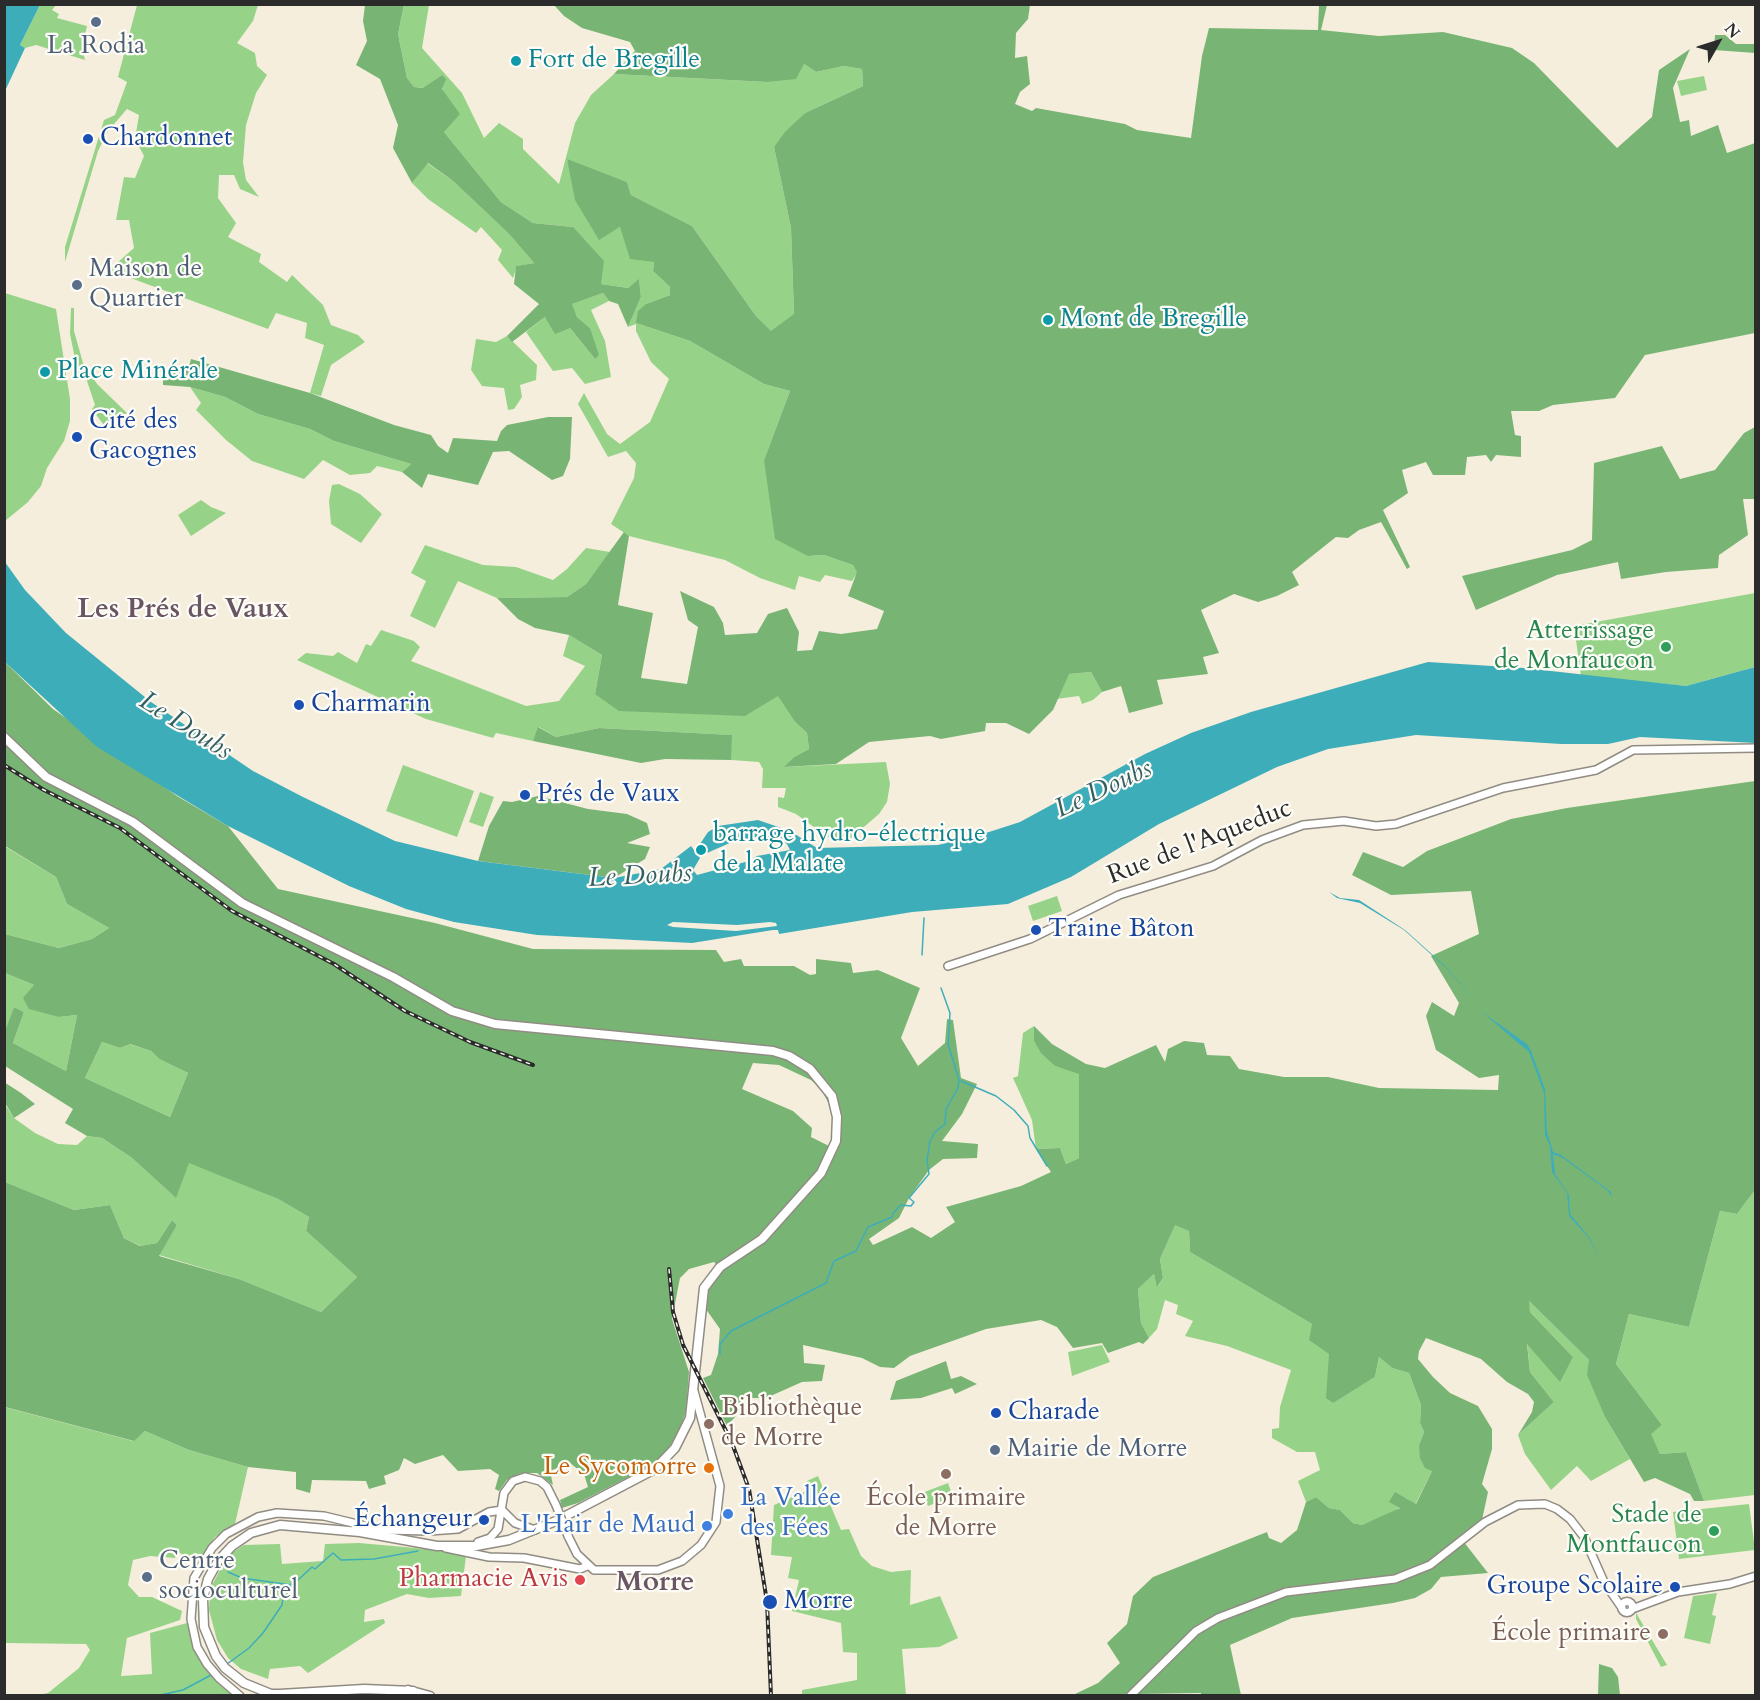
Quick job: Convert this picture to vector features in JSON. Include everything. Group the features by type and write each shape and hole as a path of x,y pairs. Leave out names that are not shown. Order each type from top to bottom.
{"main road":[{"path":"4,737 24,759 46,777 133,822 242,903 393,977 452,1011 495,1024 670,1039 773,1051 802,1063 825,1085 832,1096 837,1118 836,1141 831,1154 810,1188 762,1239 720,1267 707,1282 701,1297 693,1388 685,1431 661,1464 634,1482 535,1530 509,1540 458,1547 297,1530 271,1531 253,1537 228,1556 215,1574 207,1599 208,1626 220,1654 237,1672 254,1683 268,1688 291,1690 360,1686 430,1695"},
{"path":"413,1691 364,1689 272,1695 244,1683 225,1668 209,1642 202,1612 206,1586 218,1561 232,1546 260,1529 291,1524 360,1532 433,1546"}],"street":[{"name":"Rue de l'Aqueduc","path":"948,966 1030,939 1119,895 1213,866 1262,840 1303,825 1344,821 1376,826 1396,824 1503,788 1596,770 1633,750 1755,748"},
{"path":"458,1547 490,1538 498,1529 502,1500 508,1485 525,1477 540,1481 547,1487 577,1554 594,1570 658,1570 682,1561 701,1545 716,1522 720,1502 718,1474 693,1388"},
{"path":"1130,1695 1196,1631 1218,1618 1286,1592 1395,1579 1430,1565 1485,1522 1518,1505 1531,1503 1557,1509 1577,1527 1608,1588 1627,1605 1755,1576"},
{"path":"502,1510 519,1526 535,1530"},
{"path":"240,1695 219,1678 207,1664 197,1647 191,1619 194,1578 218,1540 258,1517 277,1513 324,1516 382,1530 458,1529 489,1512 502,1510"},
{"path":"433,1546 489,1557 524,1558 550,1565 580,1569 588,1566"}],"green space":[{"path":"40,5 56,5 52,10 59,14 57,18 87,26 84,39 87,46 83,52 85,60 36,45 25,48 20,45"},
{"path":"137,5 258,5 253,21 237,43 255,53 257,66 267,75 256,93 246,125 243,162 246,180 259,197 240,189 234,175 219,175 218,198 236,223 228,237 261,254 259,262 287,282 292,275 323,305 331,325 358,335 365,342 331,365 321,396 310,393 324,345 305,338 307,323 276,313 268,329 109,270 134,248 129,220 116,220 124,177 135,178 144,156 135,139 139,115 127,109 108,131 98,151 65,262 65,247 104,120 115,115 127,82 118,77"},
{"path":"365,5 404,5 398,34 407,78 414,87 423,88 442,75 446,79 442,89 460,114 444,132 501,202 533,223 573,227 604,261 601,284 628,288 639,279 641,297 628,327 618,304 609,301 603,293 572,304 577,317 590,328 599,355 595,359 570,328 555,334 545,317 512,342 507,336 539,304 514,284 516,266 534,263 509,234 453,181 428,163 412,183 393,148 398,125 380,79 356,65 367,41 363,21"},
{"path":"404,5 429,5 422,48 462,93 484,138 499,123 523,139 523,149 559,184 575,123 591,95 614,74 767,82 804,64 816,72 844,66 862,69 863,86 805,113 774,147 791,228 794,315 771,332 756,316 692,226 631,195 627,182 567,160 599,239 620,227 654,262 653,271 670,287 670,295 646,304 636,323 690,341 764,384 790,391 764,460 808,556 824,555 853,565 858,572 852,581 825,575 820,582 799,576 795,590 760,578 725,560 629,536 611,524 634,478 636,463 626,451 608,457 578,404 584,393 607,434 620,444 650,422 669,379 651,362 636,331 636,324 628,327 641,297 639,280 628,288 601,284 573,227 533,223 501,202 444,132 442,75 424,88 414,87 407,78 398,34"},
{"path":"554,5 1030,5 1028,19 1016,33 1015,58 1027,56 1030,84 1020,92 1015,104 1032,111 1036,108 1125,124 1137,130 1191,138 1202,56 1209,28 1318,30 1319,5 1327,5 1321,30 1379,36 1443,32 1512,48 1534,63 1617,148 1652,117 1659,70 1690,49 1673,88 1680,122 1689,120 1691,136 1718,125 1727,153 1755,143 1755,333 1645,355 1615,398 1553,405 1539,411 1511,411 1515,435 1521,436 1521,457 1496,455 1491,462 1486,455 1467,457 1465,475 1433,475 1426,462 1402,470 1408,493 1383,510 1410,567 1407,569 1381,522 1359,530 1348,538 1336,537 1292,572 1299,585 1277,596 1258,602 1234,594 1201,610 1219,653 1203,657 1208,674 1157,680 1163,704 1129,713 1121,686 1102,692 1091,672 1069,674 1053,710 1029,734 1006,723 986,723 985,731 941,739 930,736 869,742 836,764 784,767 794,757 809,749 807,733 795,722 778,696 745,716 619,711 595,694 602,655 569,635 535,628 518,619 497,598 567,597 586,584 624,532 629,536 618,605 653,613 641,678 687,684 698,627 688,620 680,591 714,607 723,623 725,635 757,633 768,614 787,608 799,632 797,651 812,650 819,631 841,634 877,629 884,611 848,596 857,572 853,565 824,555 808,556 775,539 764,460 790,391 764,384 690,341 636,323 638,311 646,304 670,295 670,287 653,271 654,262 630,259 620,227 599,240 575,200 567,159 627,182 631,195 692,226 756,316 771,331 794,314 791,228 774,147 785,132 805,113 863,86 862,69 844,66 816,72 804,64 796,79 767,82 614,74 635,51 630,42 582,28 564,16"},
{"path":"1715,35 1725,35 1736,44 1755,44 1755,53 1714,50"},
{"path":"1704,76 1707,90 1681,96 1677,81"},
{"path":"427,163 453,181 509,234 534,263 517,266 513,278 498,260 502,250 481,227 476,233 428,199 412,183"},
{"path":"5,293 56,309 70,399 70,421 64,441 47,468 41,486 28,502 5,521"},
{"path":"603,293 609,301 591,310 605,341 611,377 585,384 572,368 553,371 526,332 545,317 570,328 595,359 590,328 577,317 571,304"},
{"path":"71,308 74,308 74,331 83,363 97,384 127,413 106,428 92,409 95,405 86,378 79,379 70,334"},
{"path":"507,336 537,365 536,380 520,385 522,397 514,409 508,410 504,388 482,386 471,370 476,339 496,342"},
{"path":"191,359 310,393 394,425 431,435 438,446 448,453 453,438 497,441 501,431 507,425 548,417 572,417 570,459 563,476 552,480 509,451 493,452 478,485 428,474 422,488 402,472 411,464 334,441 310,429 258,414 225,397 190,387 163,385 163,373 188,370"},
{"path":"190,387 225,397 258,414 310,429 334,441 411,464 402,472 377,466 370,473 350,475 323,460 304,479 252,461 226,440 196,410 201,403"},
{"path":"1755,427 1755,499 1743,499 1748,535 1719,555 1718,568 1666,572 1621,579 1618,562 1557,575 1476,610 1462,576 1572,550 1592,540 1594,463 1662,446 1680,479 1715,470 1744,433"},
{"path":"339,484 360,494 382,514 361,543 331,524 329,501 332,485"},
{"path":"201,500 226,513 191,536 178,515"},
{"path":"425,545 483,565 516,567 553,580 567,569 586,548 610,552 586,584 567,597 497,598 458,581 435,628 410,616 426,581 411,573"},
{"name":"Atterrissage de Monfaucon","path":"1755,593 1755,667 1686,686 1581,676 1574,626"},
{"path":"381,630 414,641 420,647 411,661 526,706 559,701 585,666 563,656 569,635 602,655 595,694 778,695 795,722 807,733 809,749 794,757 785,767 886,762 890,784 887,802 879,814 850,839 828,837 796,814 778,807 778,797 784,798 786,788 762,788 763,769 759,762 731,760 731,735 599,728 556,737 539,727 533,741 496,733 493,738 426,719 297,660 306,653 333,656 338,652 357,663 366,644 371,646"},
{"path":"5,662 53,709 177,796 228,826 278,889 435,923 533,949 716,950 724,962 741,959 744,966 794,966 810,975 816,974 816,959 851,963 853,973 878,970 920,988 901,1038 918,1066 945,1043 947,1019 953,1020 961,1078 977,1084 962,1114 942,1141 978,1144 977,1158 943,1159 929,1170 909,1198 899,1218 869,1239 873,1245 912,1227 931,1238 955,1222 946,1207 1021,1186 1051,1172 1036,1149 1060,1148 1066,1164 1079,1158 1079,1074 1055,1066 1041,1053 1034,1041 1034,1026 1052,1044 1086,1064 1105,1068 1156,1045 1165,1062 1168,1049 1184,1041 1204,1043 1207,1055 1230,1056 1239,1069 1284,1077 1328,1077 1379,1088 1498,1090 1499,1075 1479,1078 1436,1050 1426,1016 1432,1002 1454,1016 1459,1003 1431,956 1479,934 1471,891 1391,895 1352,875 1363,852 1403,867 1427,851 1511,819 1567,808 1755,781 1755,1190 1737,1214 1720,1211 1689,1327 1629,1314 1616,1364 1662,1425 1651,1434 1660,1454 1686,1452 1704,1501 1694,1501 1690,1494 1655,1478 1644,1482 1606,1419 1587,1375 1589,1360 1529,1301 1530,1312 1573,1357 1560,1382 1527,1344 1530,1372 1554,1402 1518,1435 1532,1412 1534,1402 1528,1394 1507,1382 1481,1359 1426,1338 1419,1351 1418,1359 1433,1377 1450,1393 1478,1406 1492,1429 1492,1449 1482,1484 1488,1492 1482,1520 1460,1537 1488,1573 1441,1577 1431,1589 1415,1598 1292,1618 1230,1645 1241,1695 1201,1695 1201,1693 1073,1695 1098,1683 1120,1663 1107,1643 1127,1624 1133,1596 1153,1577 1267,1532 1269,1538 1281,1543 1297,1530 1306,1502 1316,1497 1329,1508 1340,1510 1353,1523 1362,1525 1400,1508 1389,1502 1395,1492 1416,1504 1432,1471 1425,1468 1420,1458 1419,1445 1424,1432 1420,1423 1421,1405 1409,1373 1392,1368 1379,1357 1375,1377 1333,1403 1326,1398 1329,1354 1309,1340 1312,1324 1190,1252 1189,1231 1175,1225 1160,1259 1163,1278 1157,1287 1154,1274 1138,1289 1141,1323 1149,1338 1143,1344 1139,1342 1108,1353 1102,1343 1073,1348 1057,1327 1041,1320 986,1329 910,1356 894,1368 880,1367 862,1358 803,1345 804,1363 825,1365 822,1381 802,1382 766,1398 740,1398 742,1409 727,1426 703,1378 711,1375 718,1354 720,1329 703,1305 708,1289 721,1270 714,1262 689,1269 680,1278 672,1319 689,1372 686,1412 679,1431 665,1454 648,1467 578,1503 562,1508 560,1500 588,1487 584,1474 570,1463 550,1471 553,1485 537,1473 521,1473 507,1480 499,1491 495,1489 499,1475 490,1469 458,1471 443,1455 415,1464 404,1458 399,1470 384,1476 386,1484 369,1489 366,1481 312,1480 310,1493 296,1489 296,1472 248,1467 189,1450 145,1431 134,1441 5,1407 5,1182 74,1210 110,1205 124,1238 140,1246 157,1243 172,1220 177,1225 159,1256 239,1279 321,1312 357,1277 306,1231 309,1217 278,1199 189,1163 176,1198 132,1158 102,1138 87,1136 65,1123 73,1109 5,1066 4,1034 14,1007 24,1012 13,1043 66,1071 77,1015 59,1017 29,1009 23,998 34,985 5,973 5,934 59,948 92,939 109,928 67,904 56,877 5,846","holes":["102,1042 120,1048 130,1044 151,1051 159,1059 188,1073 170,1117 85,1078","753,1063 779,1065 811,1080 821,1089 831,1108 834,1127 831,1147 811,1137 812,1128 793,1111 742,1089"]},
{"path":"1091,672 1102,692 1093,700 1082,704 1079,696 1056,699 1068,674"},
{"path":"538,727 556,737 599,728 732,735 731,760 665,759 641,763 533,741"},
{"path":"403,765 474,791 457,837 386,811"},
{"path":"480,792 494,797 483,827 469,822"},
{"path":"538,796 588,809 627,814 647,823 650,834 627,843 650,847 645,859 614,878 478,861 489,826 503,801 512,802"},
{"path":"4,846 56,877 67,904 109,928 92,939 59,948 5,934"},
{"path":"1057,896 1062,911 1033,921 1028,906"},
{"path":"5,973 34,985 59,1017 77,1015 66,1071 13,1043 24,1012 14,1007 5,1034"},
{"path":"1034,1026 1034,1041 1055,1066 1079,1073 1079,1158 1066,1164 1060,1148 1036,1149 1032,1120 1013,1078 1018,1076 1023,1033"},
{"path":"102,1042 120,1048 129,1044 151,1051 159,1059 188,1073 170,1117 85,1078"},
{"path":"4,1082 35,1104 14,1118 5,1103"},
{"path":"4,1103 14,1118 35,1133 58,1144 77,1145 87,1136 102,1138 132,1158 175,1197 189,1162 278,1199 309,1217 306,1231 357,1277 321,1312 239,1279 159,1255 177,1225 172,1220 157,1243 141,1246 124,1238 110,1205 74,1210 5,1182"},
{"path":"1755,1190 1755,1495 1704,1501 1686,1452 1660,1454 1650,1434 1662,1425 1616,1364 1629,1314 1689,1327 1720,1211 1737,1214"},
{"path":"1175,1224 1189,1231 1190,1252 1312,1324 1329,1354 1332,1403 1375,1377 1379,1357 1392,1368 1409,1373 1421,1405 1420,1423 1424,1432 1419,1445 1432,1471 1415,1505 1406,1498 1392,1513 1362,1525 1353,1523 1340,1510 1329,1508 1316,1497 1306,1502 1298,1481 1320,1470 1315,1452 1297,1452 1272,1438 1272,1429 1279,1428 1280,1407 1291,1370 1227,1346 1185,1336 1193,1321 1176,1314 1178,1305 1165,1300 1157,1329 1149,1338 1141,1323 1138,1289 1154,1274 1158,1286 1163,1278 1160,1259"},
{"path":"1528,1300 1589,1360 1606,1419 1630,1459 1591,1481 1577,1466 1551,1490 1525,1454 1518,1435 1554,1402 1530,1372 1527,1342 1573,1357 1530,1312"},
{"path":"1102,1345 1110,1362 1072,1376 1068,1352"},
{"path":"946,1361 951,1379 961,1376 977,1384 955,1394 952,1388 921,1398 890,1400 896,1381"},
{"path":"4,1407 133,1441 145,1431 189,1450 248,1467 235,1524 215,1537 203,1555 188,1561 189,1558 178,1552 175,1558 150,1556 133,1560 128,1585 139,1597 152,1597 182,1611 180,1620 127,1638 121,1676 152,1674 150,1633 187,1623 195,1648 236,1695 38,1695 48,1693 79,1668 90,1650 86,1644 5,1643"},
{"path":"818,1476 841,1530 849,1529 861,1556 872,1566 891,1572 911,1570 910,1605 940,1596 958,1638 939,1647 902,1649 906,1695 802,1695 802,1690 857,1680 857,1653 843,1652 841,1623 792,1611 799,1580 788,1578 792,1557 771,1555 774,1505 804,1492 807,1481"},
{"path":"948,1483 953,1497 928,1506 922,1493"},
{"name":"Stade de Montfaucon","path":"1749,1504 1755,1550 1679,1559 1673,1512"},
{"path":"359,1543 438,1550 466,1556 461,1596 429,1598 407,1594 365,1610 364,1622 384,1619 385,1623 308,1673 300,1666 270,1669 268,1679 241,1669 228,1658 217,1640 209,1610 210,1589 222,1566 233,1552 244,1545 280,1544 282,1564 323,1561 325,1544"},
{"path":"1717,1593 1712,1615 1716,1616 1710,1644 1684,1638 1693,1596"},
{"path":"1636,1612 1667,1665 1661,1667 1636,1619"},
{"path":"1599,1664 1612,1668 1618,1677 1620,1695 1598,1695"}],"water":[{"path":"5,4 40,5 20,45 25,48 5,91"},
{"name":"Le Doubs","path":"5,562 25,590 66,633 151,702 253,771 303,797 395,841 478,861 614,878 661,869 691,846 700,858 693,870 697,875 749,861 757,856 790,850 781,840 761,836 732,842 707,853 700,844 708,832 718,826 758,820 790,831 817,848 938,845 989,832 1020,822 1145,754 1191,733 1251,712 1428,662 1524,668 1686,686 1755,667 1755,743 1640,737 1608,744 1561,744 1416,735 1328,749 1277,767 1159,824 1071,877 1008,904 912,912 779,934 778,930 773,930 692,943 537,935 454,922 406,909 349,886 228,826 97,747 5,662","holes":["673,922 737,925 770,922 776,923 777,926 736,931 667,925"]},
{"path":"1329,892 1340,898 1359,900 1405,930 1444,965 1485,1011 1445,967 1404,930 1360,903 1337,898"},
{"path":"1482,1012 1527,1044 1531,1051 1545,1089 1547,1132 1553,1152 1561,1155 1611,1192 1612,1197 1608,1191 1563,1158 1553,1154 1555,1174 1569,1195 1570,1214 1590,1238 1598,1258 1589,1238 1569,1216 1567,1193 1552,1172 1550,1146 1545,1135 1544,1093 1529,1052"}],"waterway":[{"path":"922,955 924,918"},
{"path":"720,1354 720,1344 731,1331 826,1283 834,1261 856,1251 868,1227 892,1217 901,1205 911,1206 914,1202 909,1198 929,1174 927,1160 930,1141 935,1132 945,1124 946,1109 958,1088 959,1080 948,1044 950,1013 941,988"},
{"path":"961,1081 996,1096 1014,1110 1028,1126 1030,1138 1047,1166"},
{"path":"227,1664 249,1648 263,1633 282,1605 283,1598 289,1593 292,1581 298,1580 312,1567 315,1569 333,1553 341,1560 374,1559 418,1551"},
{"path":"228,1572 242,1578 291,1585"},
{"path":"156,1696 183,1690 213,1674"}],"railway":[{"path":"4,765 44,790 120,828 232,911 334,964 405,1011 470,1042 533,1065"},
{"path":"669,1269 673,1312 683,1345 732,1443 749,1489 767,1602 771,1696"}],"place":[{"name":"La Rodia","path":"96,22"},
{"name":"Fort de Bregille","path":"516,61"},
{"name":"Chardonnet","path":"88,139"},
{"name":"Maison de Quartier","path":"77,285"},
{"name":"Mont de Bregille","path":"1048,320"},
{"name":"Place Minérale","path":"45,372"},
{"name":"Cité des Gacognes","path":"77,437"},
{"name":"Atterrissage de Monfaucon","path":"1666,647"},
{"name":"Charmarin","path":"299,705"},
{"name":"Prés de Vaux","path":"525,795"},
{"name":"barrage hydro-électrique de la Malate","path":"701,850"},
{"name":"Traine Bâton","path":"1036,930"},
{"name":"Charade","path":"996,1413"},
{"name":"Bibliothèque de Morre","path":"709,1424"},
{"name":"Mairie de Morre","path":"995,1450"},
{"name":"Le Sycomorre","path":"709,1468"},
{"name":"École primaire de Morre","path":"946,1474"},
{"name":"La Vallée des Fées","path":"728,1514"},
{"name":"Échangeur","path":"484,1520"},
{"name":"L'Hair de Maud","path":"707,1526"},
{"name":"Stade de Montfaucon","path":"1714,1531"},
{"name":"Centre socioculturel","path":"147,1577"},
{"name":"Pharmacie Avis","path":"580,1580"},
{"name":"Groupe Scolaire","path":"1675,1587"},
{"name":"Morre","path":"770,1602"},
{"name":"École primaire","path":"1663,1634"}],"district":[{"name":"Les Prés de Vaux","path":"183,611"},
{"name":"Morre","path":"655,1584"}]}
